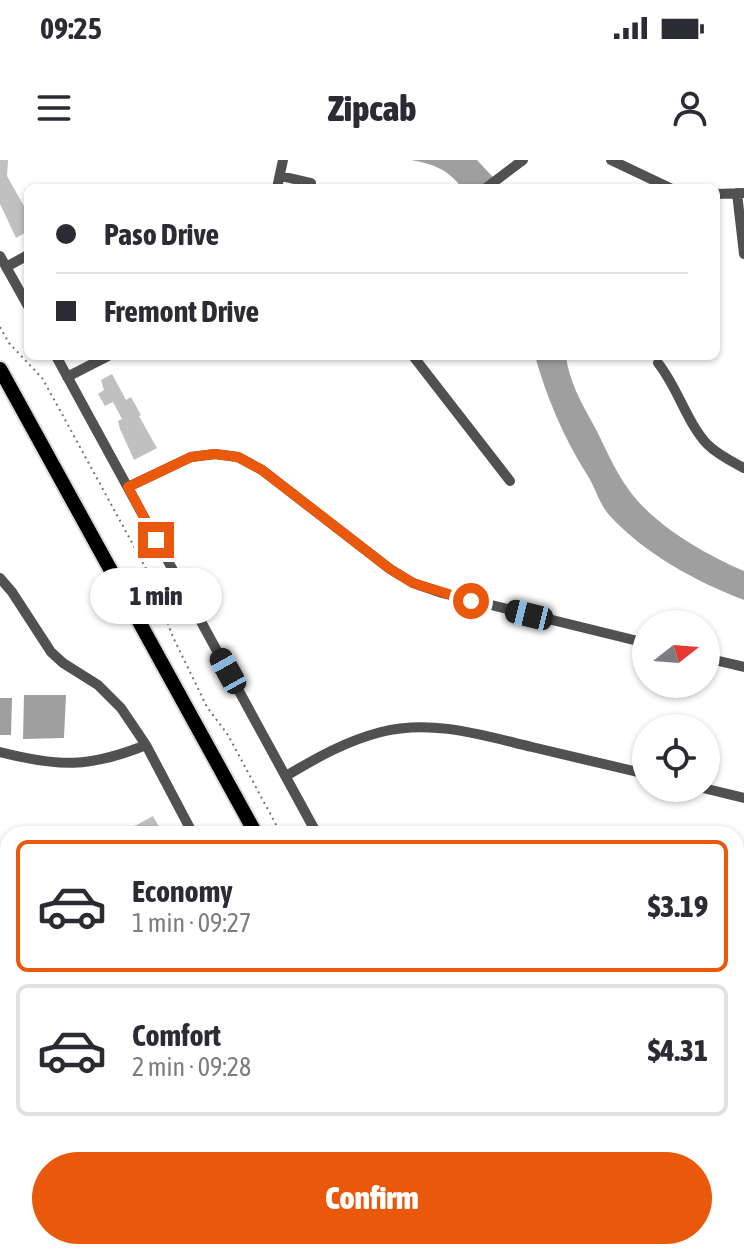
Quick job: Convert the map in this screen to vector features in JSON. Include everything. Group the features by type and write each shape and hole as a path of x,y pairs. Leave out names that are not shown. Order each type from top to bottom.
{"highway":[{"path":"0,369 252,826"}],"street":[{"path":"278,184 283,160"},
{"path":"611,160 662,184"},
{"path":"491,184 518,161"},
{"path":"281,176 311,183"},
{"path":"720,194 740,193 744,254"},
{"path":"0,256 24,299"},
{"path":"6,267 24,257"},
{"path":"58,360 313,826"},
{"path":"67,377 100,360"},
{"path":"416,360 510,481"},
{"path":"658,363 671,379 697,430 708,444 744,468"},
{"path":"128,487 191,457 215,454 238,457 262,470 390,569 413,583 442,593 632,640"},
{"path":"0,578 51,652 98,685 121,708 146,745 189,826"},
{"path":"720,661 744,667"},
{"path":"286,776 325,753 354,741 382,732 426,727 468,731 632,771"},
{"path":"0,752 73,765 110,758 146,745"},
{"path":"720,792 744,798"}],"path":[{"path":"0,327 9,343 24,359"},
{"path":"25,360 42,378 149,574 173,637 207,707 228,735 277,826"}],"shaded area":[{"path":"411,160 477,160 499,184 458,184 440,168"},
{"path":"536,360 567,360 580,399 629,490 666,527 744,571 744,600 672,566 639,543 610,516 578,460 550,401"},
{"path":"24,695 66,695 64,738 23,739"},
{"path":"0,698 12,698 11,735 0,735"}],"building":[{"path":"0,160 8,160 7,176 24,206 24,233 16,238 0,204"},
{"path":"112,374 126,400 131,397 157,448 134,460 120,429 118,421 122,419 113,402 105,406 98,394 104,390 101,380"},
{"path":"153,816 159,826 135,826"}],"route":[{"path":"156,540 128,487 191,457 215,454 238,457 262,470 390,569 413,583 471,601"}]}
